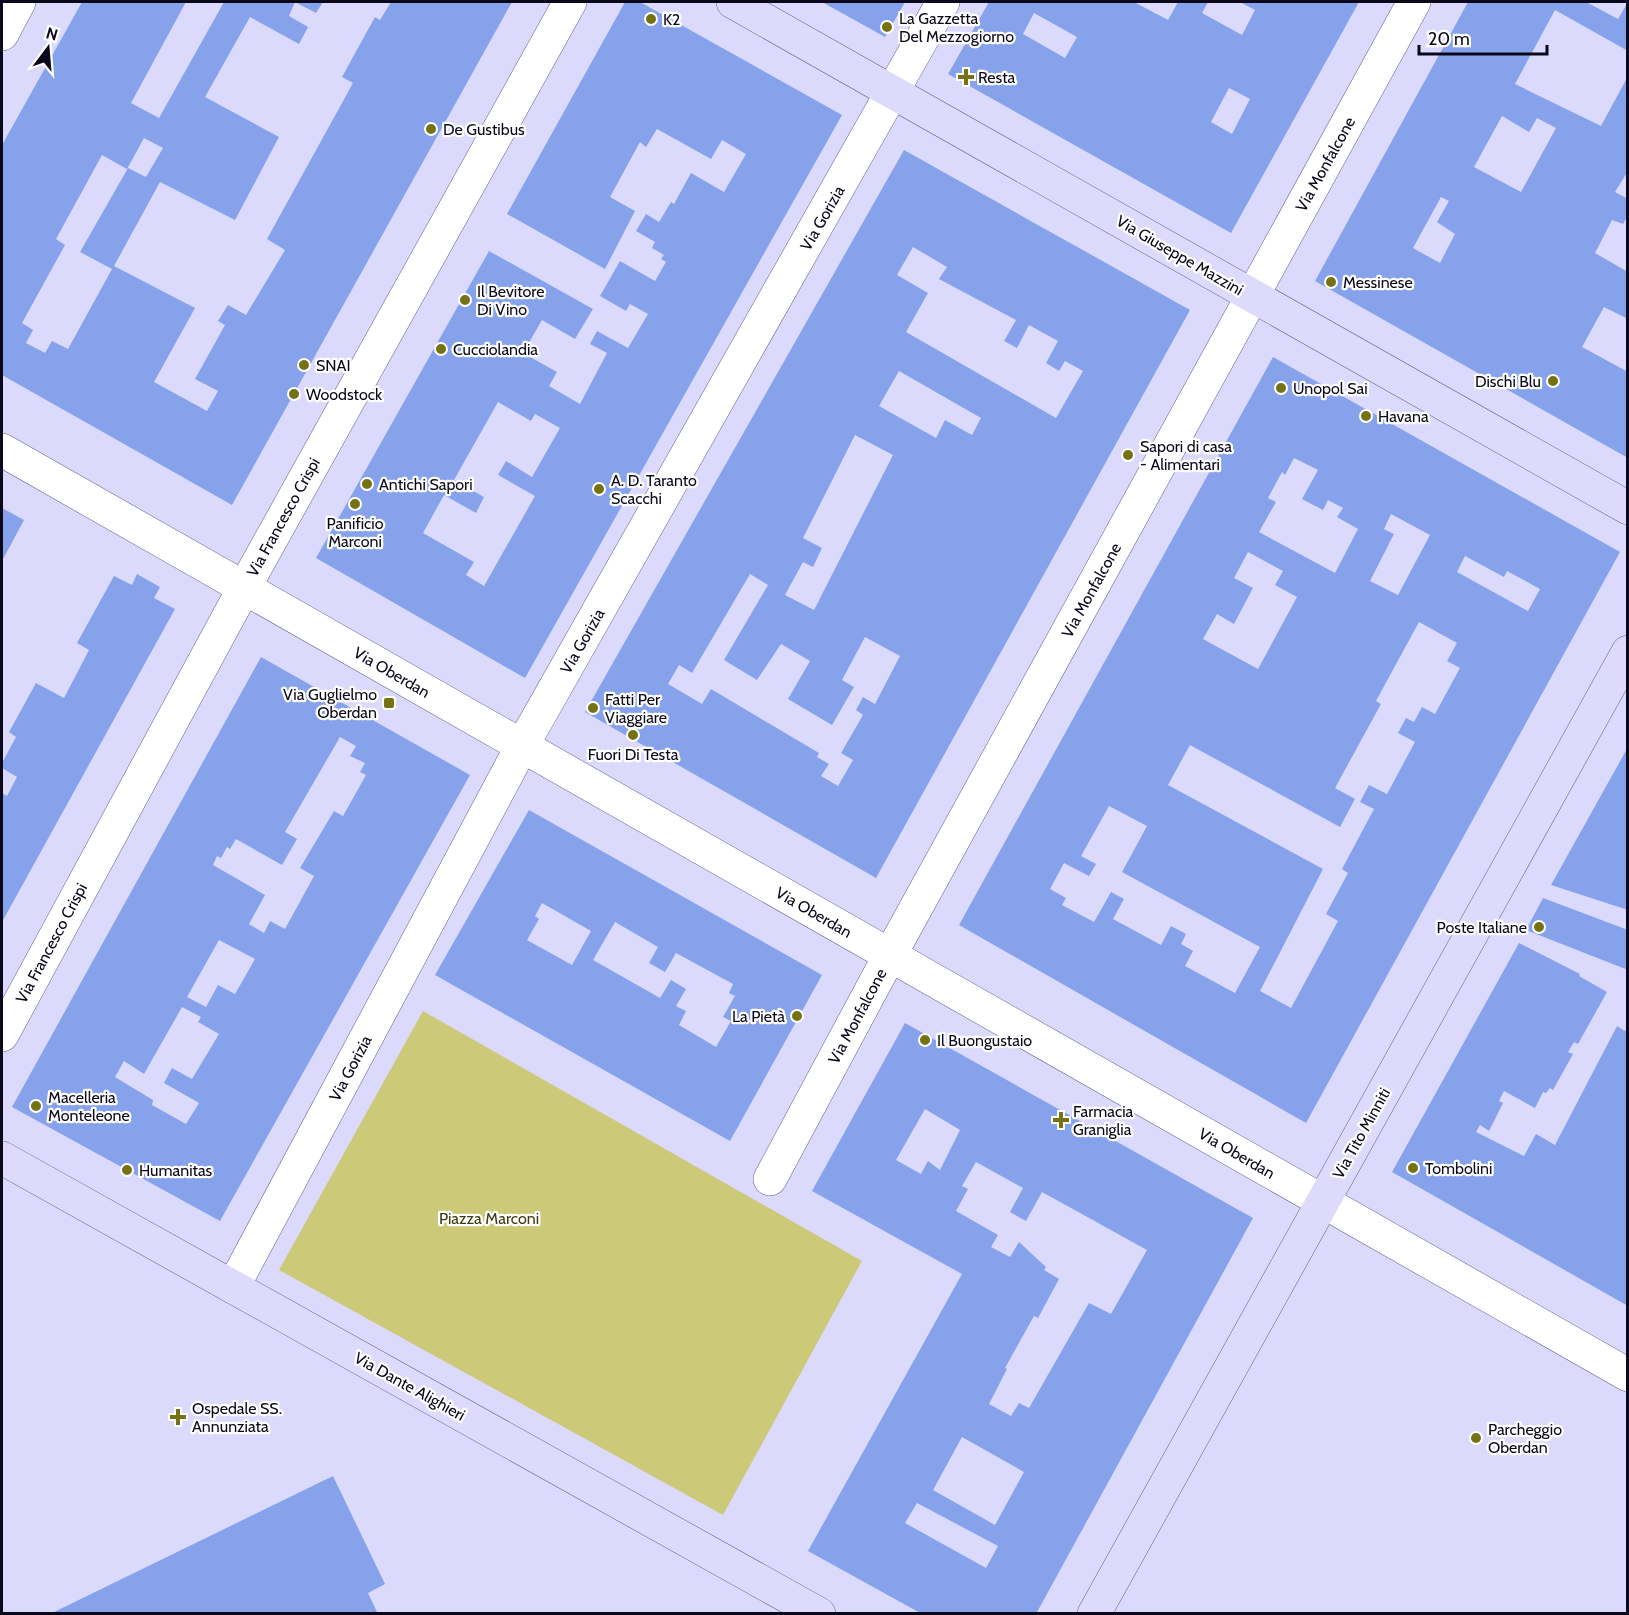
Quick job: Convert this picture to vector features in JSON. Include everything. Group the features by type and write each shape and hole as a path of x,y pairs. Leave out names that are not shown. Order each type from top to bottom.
{"main road":[{"name":"Via Giuseppe Mazzini","path":"733,2 1628,508"},
{"name":"Via Tito Minniti","path":"1095,1614 1628,652"},
{"name":"Via Dante Alighieri","path":"2,1158 819,1614"}],"street":[{"path":"2,34 20,2"},
{"name":"Via Francesco Crispi","path":"2,1035 244,588 570,2"},
{"name":"Via Gorizia","path":"233,1287 522,746 943,2"},
{"name":"Via Monfalcone","path":"770,1179 1414,2"},
{"name":"Via Oberdan","path":"2,450 1628,1375"}],"green space":[{"name":"Piazza Marconi","path":"423,1011 862,1261 723,1515 279,1270"}],"building":[{"path":"82,2 186,2 131,103 159,118 224,2 295,2 289,16 308,27 299,44 250,17 205,97 279,137 235,220 160,182 114,266 195,308 154,382 207,411 218,391 195,379 225,325 218,321 228,305 246,315 285,250 267,239 353,83 342,77 375,17 380,20 391,2 512,2 232,505 2,375 2,145","holes":["144,138 163,148 146,177 128,168 80,252 112,269 68,349 52,341 45,353 26,343 33,330 22,323 65,245 56,239 102,155 127,169"]},
{"path":"295,2 323,2 316,13"},
{"path":"625,2 640,2 842,115 525,678 316,558 489,251 593,309 575,339 542,320 523,353 557,372 549,386 580,404 607,353 590,344 597,331 628,348 648,314 630,304 626,311 600,296 620,261 655,281 666,262 661,259 664,255 652,248 655,242 636,231 646,214 659,222 671,202 674,204 691,173 724,192 746,154 722,140 711,159 657,129 646,147 640,142 610,197 635,211 605,269 507,214","holes":["498,402 531,421 535,414 560,428 532,477 506,461 498,475 535,496 484,586 466,575 474,562 423,533 444,495 476,513 484,497 454,480"]},
{"path":"822,2 905,2 885,37"},
{"path":"989,2 1134,2 1168,20 1178,2 1208,2 1202,13 1242,35 1255,10 1240,2 1359,2 1231,233 948,74","holes":["1034,13 1077,37 1065,58 1023,34","1229,88 1250,99 1232,134 1211,122"]},
{"path":"1468,2 1586,2 1618,19 1628,2 1628,51 1555,10 1515,84 1601,126 1628,76 1628,171 1615,192 1628,199 1628,215 1623,224 1612,220 1595,253 1628,272 1628,319 1604,307 1582,347 1628,372 1628,458 1315,281","holes":["1502,116 1529,132 1537,118 1556,128 1521,192 1474,167","1441,197 1449,201 1437,222 1455,234 1440,263 1413,248"]},
{"path":"904,150 1190,310 876,878 585,712","holes":["913,247 947,267 939,279 1016,320 1004,341 1017,348 1029,325 1058,341 1046,363 1059,371 1065,361 1083,371 1056,418 906,332 928,293 897,275","899,371 981,418 972,435 945,420 936,438 879,406","855,435 893,455 814,610 785,595 803,562 813,567 822,548 803,538","750,574 768,585 724,660 757,680 781,644 810,661 788,699 832,725 854,687 842,680 865,637 900,656 875,704 863,697 856,710 863,715 841,753 853,760 838,786 821,776 829,764 817,757 819,753 711,689 702,704 668,684 679,665 692,673"]},
{"path":"1273,357 1620,552 1306,1123 959,925","holes":["1294,458 1318,470 1302,499 1323,510 1328,500 1343,508 1337,517 1358,529 1335,573 1259,532 1276,502 1268,498 1282,472 1285,475","1391,514 1430,535 1398,595 1370,581 1394,534 1384,529","1248,552 1283,571 1275,585 1297,597 1258,669 1203,639 1217,614 1234,624 1253,588 1234,578","1465,556 1504,577 1507,571 1540,589 1528,611 1457,572","1419,622 1457,643 1447,661 1460,668 1435,714 1422,707 1414,722 1406,718 1398,733 1415,742 1387,794 1369,785 1360,802 1374,809 1342,869 1348,873 1326,914 1338,921 1291,1008 1260,991 1323,869 1168,785 1190,745 1340,827 1355,799 1335,788 1381,704 1376,701","1109,806 1147,826 1122,872 1260,947 1235,993 1185,966 1193,951 1181,944 1186,934 1171,926 1161,945 1113,919 1124,899 1111,892 1094,922 1062,905 1066,898 1050,889 1064,863 1089,876 1096,864 1081,856"]},
{"path":"2,508 24,520 2,561"},
{"path":"137,574 160,587 154,598 175,609 2,922 2,793 7,796 17,777 2,768 2,763 16,737 9,732 36,683 64,698 89,650 77,643 114,576 132,585"},
{"path":"261,657 470,775 220,1221 12,1107","holes":["340,737 356,746 350,756 365,763 360,772 366,775 343,816 334,811 300,868 314,876 285,929 270,921 264,933 249,924 265,895 213,865 217,856 221,858 227,847 230,849 236,839 282,865 297,839 285,832","219,940 255,959 235,994 218,985 206,1007 187,997","182,1007 201,1017 198,1022 219,1034 192,1079 172,1068 164,1083 199,1103 186,1124 152,1105 153,1100 115,1077 124,1061 144,1074"]},
{"path":"1628,747 1628,910 1551,885"},
{"path":"529,810 822,975 730,1141 435,975","holes":["542,903 591,931 572,965 527,940 539,919 535,916","615,922 658,947 649,963 665,972 676,953 733,984 729,993 735,996 723,1017 731,1021 716,1047 679,1025 686,1011 676,1006 686,989 671,980 660,998 593,960"]},
{"path":"1543,898 1628,930 1628,970 1526,930"},
{"path":"1519,943 1580,974 1579,976 1607,992 1578,1044 1574,1042 1568,1052 1573,1054 1553,1090 1550,1088 1546,1093 1543,1092 1535,1108 1504,1091 1499,1101 1503,1103 1489,1131 1480,1125 1476,1132 1524,1156 1536,1134 1555,1145 1617,1026 1625,1031 1628,1027 1628,1306 1392,1172"},
{"path":"905,1023 1253,1218 1036,1614 922,1614 808,1551 962,1274 812,1191","holes":["925,1109 960,1130 940,1170 928,1161 921,1174 896,1160","976,1162 1023,1188 1010,1212 1026,1221 1042,1192 1147,1250 1111,1314 1089,1303 1029,1408 1019,1403 1011,1416 989,1404 1007,1369 1005,1368 1034,1316 1038,1318 1059,1279 1044,1270 1046,1267 1019,1242 1010,1257 991,1247 998,1235 956,1211 968,1189 962,1186","962,1437 1024,1472 995,1525 933,1490","917,1503 998,1546 986,1568 905,1523"]},
{"path":"333,1476 385,1584 368,1593 378,1614 50,1614"}],"place":[{"name":"K2","path":"651,19"},
{"name":"La Gazzetta Del Mezzogiorno","path":"887,27"},
{"name":"Resta","path":"966,77"},
{"name":"De Gustibus","path":"431,129"},
{"name":"Messinese","path":"1331,282"},
{"name":"Il Bevitore Di Vino","path":"465,300"},
{"name":"Cucciolandia","path":"441,349"},
{"name":"SNAI","path":"304,365"},
{"name":"Dischi Blu","path":"1553,381"},
{"name":"Unopol Sai","path":"1281,388"},
{"name":"Woodstock","path":"294,394"},
{"name":"Havana","path":"1366,416"},
{"name":"Sapori di casa - Alimentari","path":"1128,455"},
{"name":"Antichi Sapori","path":"367,484"},
{"name":"A. D. Taranto Scacchi","path":"599,489"},
{"name":"Panificio Marconi","path":"355,504"},
{"name":"Via Guglielmo Oberdan","path":"389,703"},
{"name":"Fatti Per Viaggiare","path":"593,708"},
{"name":"Fuori Di Testa","path":"633,735"},
{"name":"Poste Italiane","path":"1539,927"},
{"name":"La Pietà","path":"797,1016"},
{"name":"Il Buongustaio","path":"925,1040"},
{"name":"Macelleria Monteleone","path":"36,1106"},
{"name":"Farmacia Graniglia","path":"1061,1120"},
{"name":"Tombolini","path":"1413,1168"},
{"name":"Humanitas","path":"127,1170"},
{"name":"Ospedale SS. Annunziata","path":"178,1417"},
{"name":"Parcheggio Oberdan","path":"1476,1438"}]}
